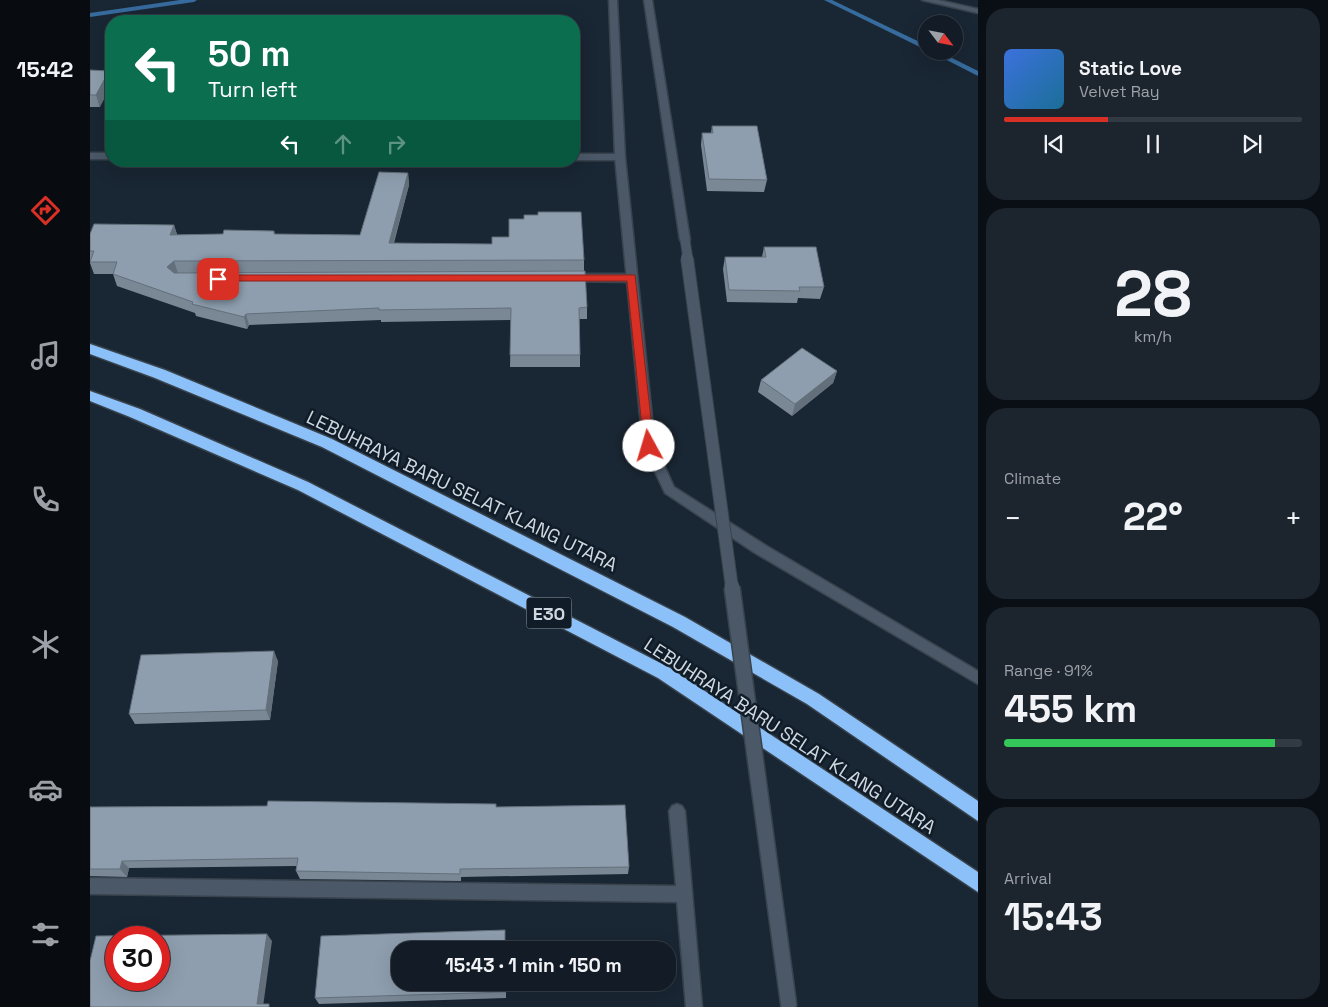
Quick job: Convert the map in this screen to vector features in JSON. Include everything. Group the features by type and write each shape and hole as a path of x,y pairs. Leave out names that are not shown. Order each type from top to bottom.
{"highway":[{"name":"LEBUHRAYA BARU SELAT KLANG UTARA","path":"90,349 160,374 327,443 678,622 813,699 978,812"},
{"name":"LEBUHRAYA BARU SELAT KLANG UTARA","path":"90,396 135,413 303,486 664,673 978,883"}],"street":[{"path":"613,0 620,157 649,446 669,490 760,549 978,678"},
{"path":"648,0 685,240 789,1007"},
{"path":"926,0 978,11"},
{"path":"90,156 105,156"},
{"path":"580,157 620,157"},
{"path":"555,278 632,278"},
{"path":"677,811 694,1007"},
{"path":"90,886 684,894"}],"building":[{"path":"90,70 105,71 105,78 96,95 90,95"},
{"path":"712,126 757,126 767,180 709,179 702,133 713,133"},
{"path":"379,172 408,173 389,243 492,244 492,237 509,237 509,219 524,219 524,215 538,215 538,212 581,212 584,260 174,261 167,267 174,273 585,271 587,307 579,308 580,355 510,355 511,308 379,310 379,308 246,314 244,317 192,304 193,302 113,274 117,262 90,262 94,251 90,251 90,234 94,224 174,225 170,235 223,234 224,230 274,231 274,234 360,235"},
{"path":"764,247 816,247 824,287 799,287 800,291 729,290 725,257 766,257"},
{"path":"802,348 837,371 795,404 761,380"},
{"path":"274,651 266,710 129,714 141,655"},
{"path":"268,801 496,804 496,807 625,805 629,867 460,869 460,874 296,871 298,858 122,861 120,869 90,869 90,807 267,806"},
{"path":"505,930 505,941 391,941 391,991 506,992 315,998 321,936"},
{"path":"267,934 257,1004 269,1004 269,1007 90,1007 90,961 96,936 105,936 105,991 170,991 170,935"}],"waterway":[{"path":"90,15 194,0"},
{"path":"827,0 918,44"},
{"path":"950,60 978,74"}],"route":[{"path":"218,279 632,278 649,446"}]}
